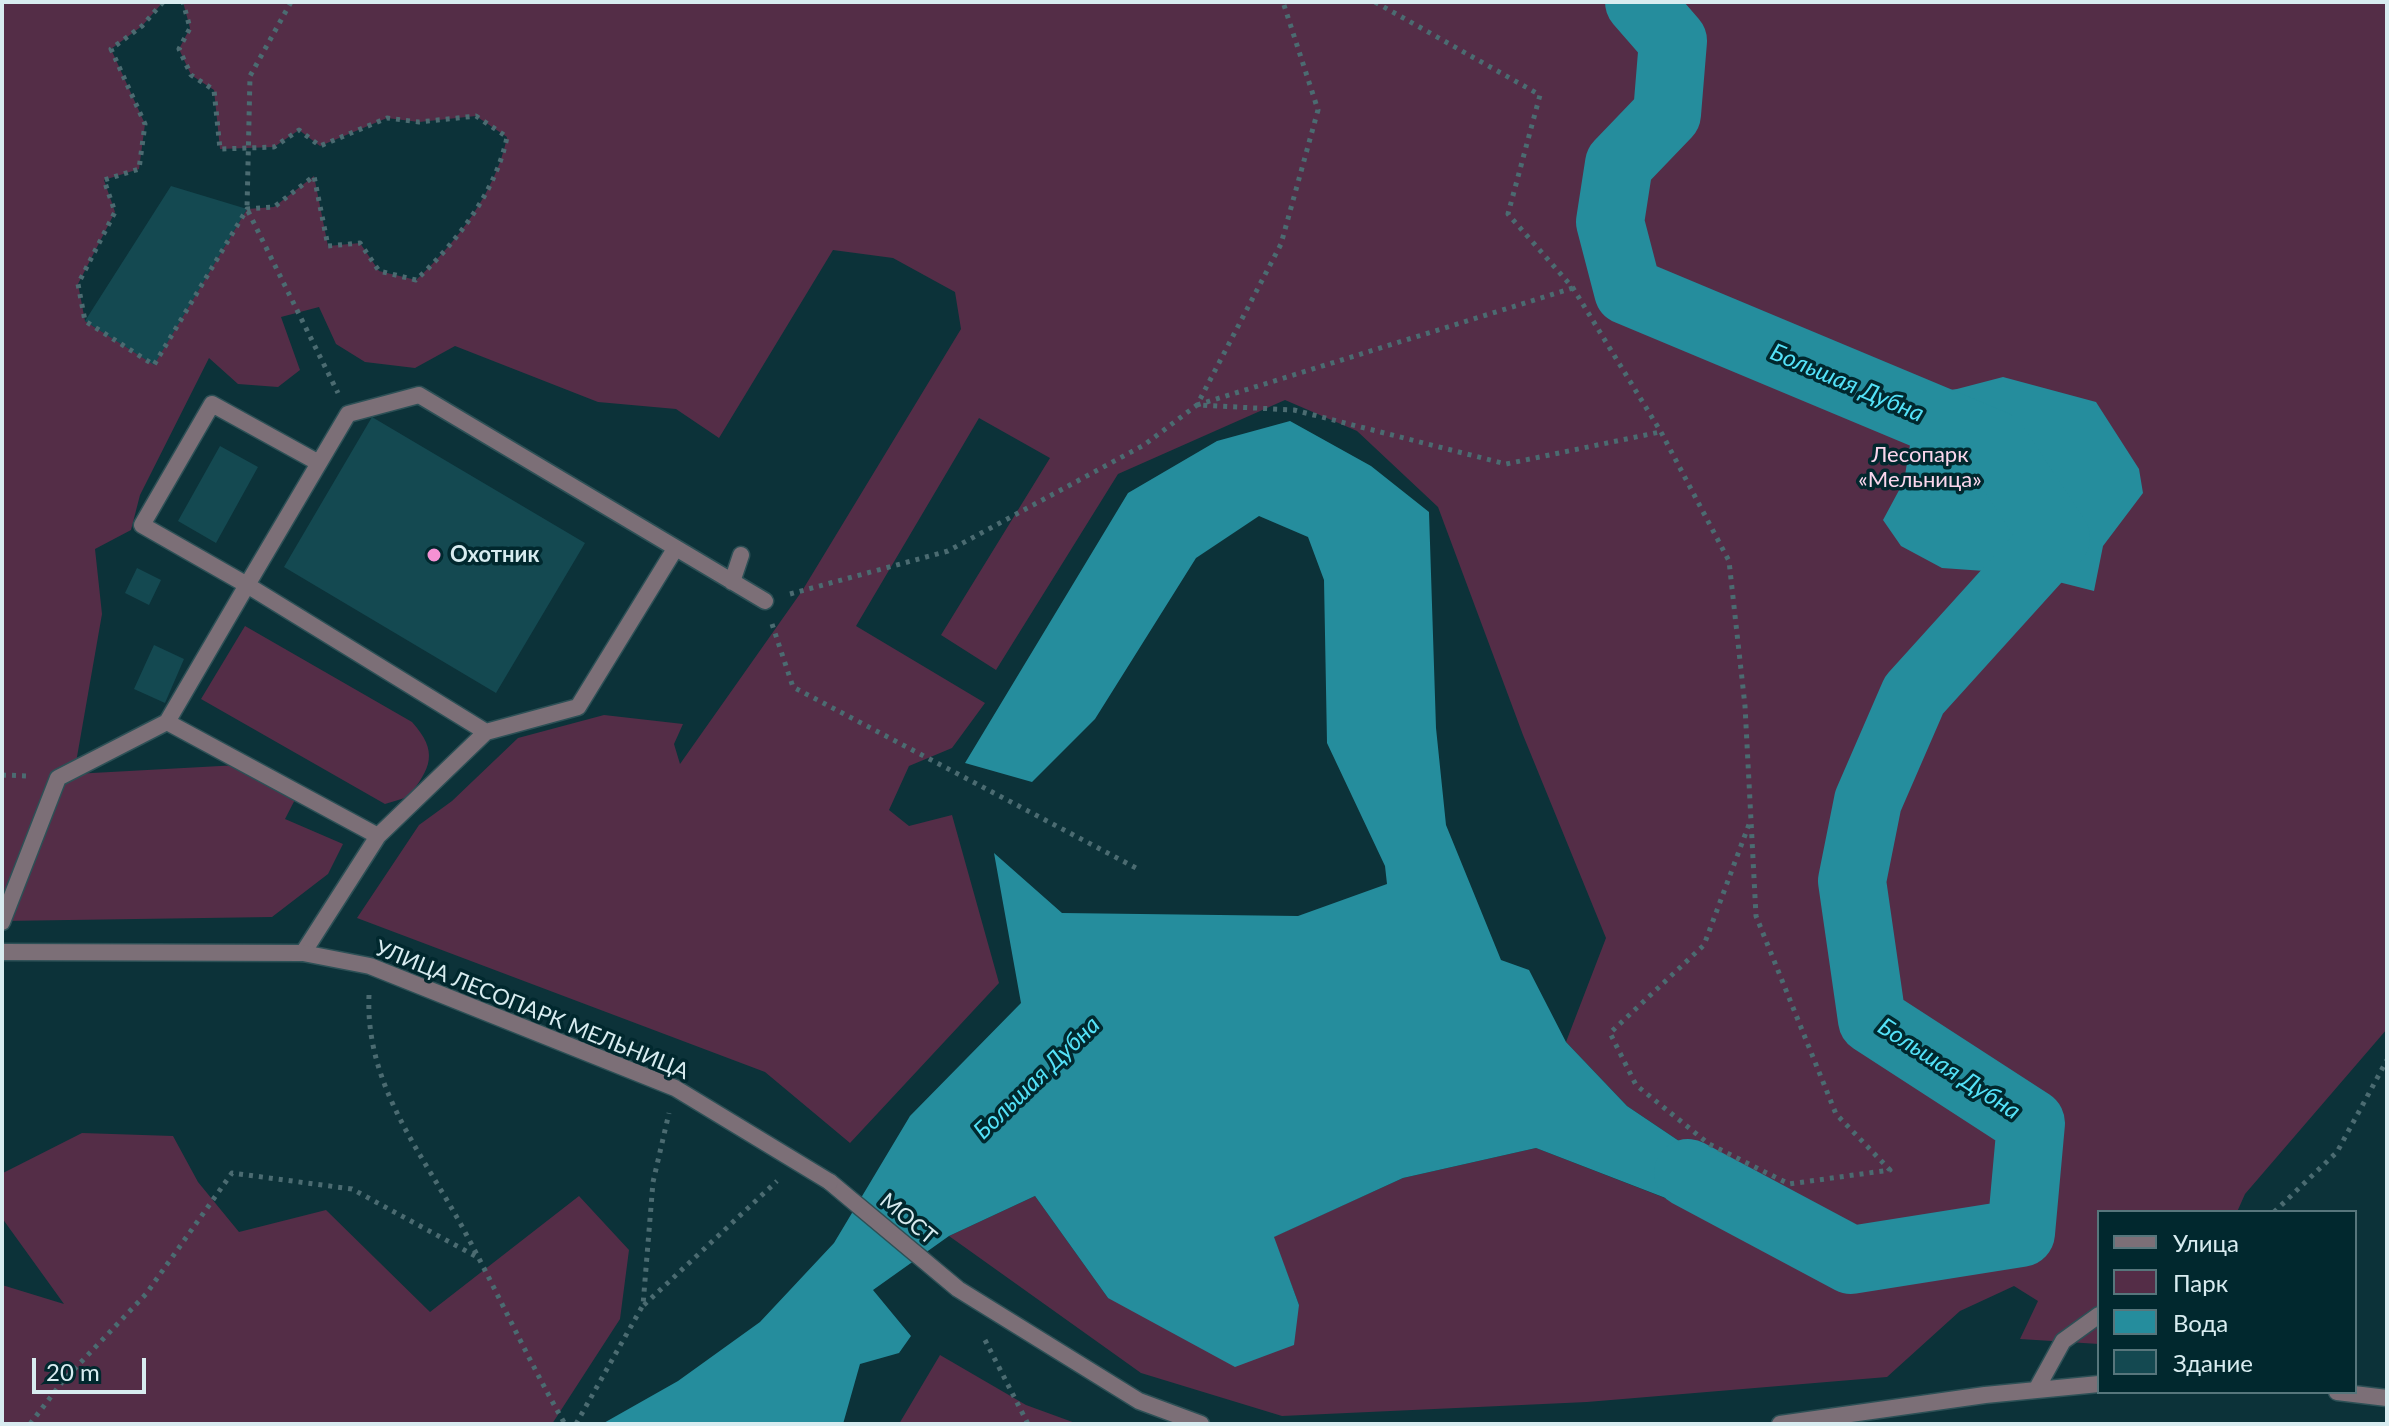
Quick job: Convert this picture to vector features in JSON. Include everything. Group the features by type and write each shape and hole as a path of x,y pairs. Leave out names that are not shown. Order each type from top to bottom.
{"street":[{"path":"2,922 58,778 167,722 348,414 419,395 765,601"},
{"path":"319,463 212,404 142,525 247,585 486,732"},
{"path":"303,953 378,836 486,732 578,707 675,549"},
{"path":"732,582 741,555"},
{"path":"167,722 378,836"},
{"name":"УЛИЦА ЛЕСОПАРК МЕЛЬНИЦА","path":"2,952 303,953 370,966 675,1088 830,1182"},
{"name":"МОСТ","path":"830,1182 958,1289 1139,1401 1201,1424"},
{"path":"2036,1390 2063,1341 2097,1316"},
{"path":"1780,1424 2097,1384"},
{"path":"2354,1394 2387,1398"}],"path":[{"path":"163,2 142,26 111,49 145,124 139,169 104,180 115,212 78,284 85,321 154,365 247,209"},
{"path":"183,2 190,28 179,49 191,75 214,90 220,149 274,147 299,130 320,146 387,118 419,122 476,116 507,137 501,167 446,252 416,280 379,271 360,243 328,246 314,176 274,207 247,209"},
{"path":"291,2 250,76 247,209 348,414"},
{"path":"1197,405 1281,244 1318,110 1283,2"},
{"path":"1375,2 1540,95 1508,214 1573,288 1661,432 1729,561 1745,706 1751,819 1756,916 1836,1114 1890,1170 1789,1184 1762,1171 1709,1144 1636,1085 1610,1033 1704,945 1751,819"},
{"path":"1138,869 793,687 765,601 948,551 1144,445 1197,405 1573,288"},
{"path":"1197,405 1294,410 1506,464 1661,432"},
{"path":"370,966 367,1027 391,1107 479,1258 524,1352 565,1424"},
{"path":"2276,1210 2337,1152 2387,1060"},
{"path":"643,1305 653,1182 675,1088"},
{"path":"576,1424 643,1305 797,1162"},
{"path":"30,1424 63,1381 146,1294 232,1173 352,1189 479,1258"},
{"path":"958,1289 1028,1424"}],"green space":[{"name":"Лесопарк «Мельница»","path":"2,2 163,2 142,26 111,49 145,124 139,169 104,180 115,212 78,284 85,321 154,364 247,209 274,207 314,176 328,246 360,243 379,271 416,280 446,250 484,197 502,157 507,137 476,116 419,122 387,118 320,146 299,130 274,147 220,149 214,90 191,75 179,49 190,28 183,2 2387,2 2387,1029 2245,1194 2238,1210 2097,1210 2097,1344 2020,1339 2038,1301 2014,1286 1960,1311 1887,1377 1587,1402 1282,1416 1141,1373 949,1236 1035,1196 1108,1298 1299,1305 1273,1237 1403,1178 1536,1148 1763,1236 1779,1199 1682,1143 1627,1106 1566,1042 1606,938 1523,735 1438,507 1357,431 1285,400 1118,474 996,670 941,635 1050,458 979,418 856,626 985,703 952,748 909,766 889,810 909,826 952,815 999,983 850,1143 765,1072 357,918 419,825 452,801 518,738 604,715 683,724 674,744 680,764 802,591 961,329 955,292 893,258 833,250 719,438 676,409 598,402 455,346 415,368 365,362 336,344 319,307 281,317 300,370 278,387 238,384 209,358 140,495 131,530 95,549 102,614 74,774 257,764 301,788 285,819 343,844 328,874 272,917 2,921"},
{"path":"245,626 412,722 426,742 429,760 408,797 385,804 201,699"},
{"path":"82,1133 173,1136 198,1182 239,1232 326,1210 430,1312 579,1196 629,1250 620,1319 552,1424 2,1424 2,1285 64,1304 2,1218 3,1173"},
{"path":"940,1355 1026,1405 1078,1424 899,1424"}],"water":[{"path":"2003,377 2096,402 2139,469 2143,493 2103,546 2094,591 2027,574 1942,568 1901,546 1883,520 1904,481 1910,445 1886,399 1957,389"},
{"path":"1290,421 1371,466 1429,512 1436,728 1446,825 1501,960 1529,970 1566,1042 1627,1106 1682,1143 1779,1199 1764,1236 1536,1148 1403,1178 1274,1237 1299,1305 1294,1345 1235,1367 1108,1298 1035,1196 949,1236 873,1290 911,1336 899,1353 860,1364 843,1424 602,1424 678,1381 760,1322 834,1243 910,1116 1021,1003 994,853 1062,913 1298,916 1387,884 1385,866 1327,743 1324,580 1308,537 1259,516 1196,558 1095,719 1032,782 965,763 1128,493 1217,441"}],"building":[{"path":"171,186 247,209 154,365 85,321"},
{"name":"Охотник","path":"372,417 585,543 496,693 284,567"},
{"path":"220,446 258,467 216,543 178,521"},
{"path":"137,568 161,580 149,605 125,593"},
{"path":"154,645 184,659 165,703 134,689"}],"waterway":[{"name":"Большая Дубна","path":"1639,2 1673,41 1667,114 1619,164 1610,222 1628,291 1994,444 2056,538 1914,695 1868,801 1852,881 1872,1020 2031,1123 2021,1233 1851,1260 1688,1173"}],"place":[{"name":"Охотник","path":"434,555"}]}
